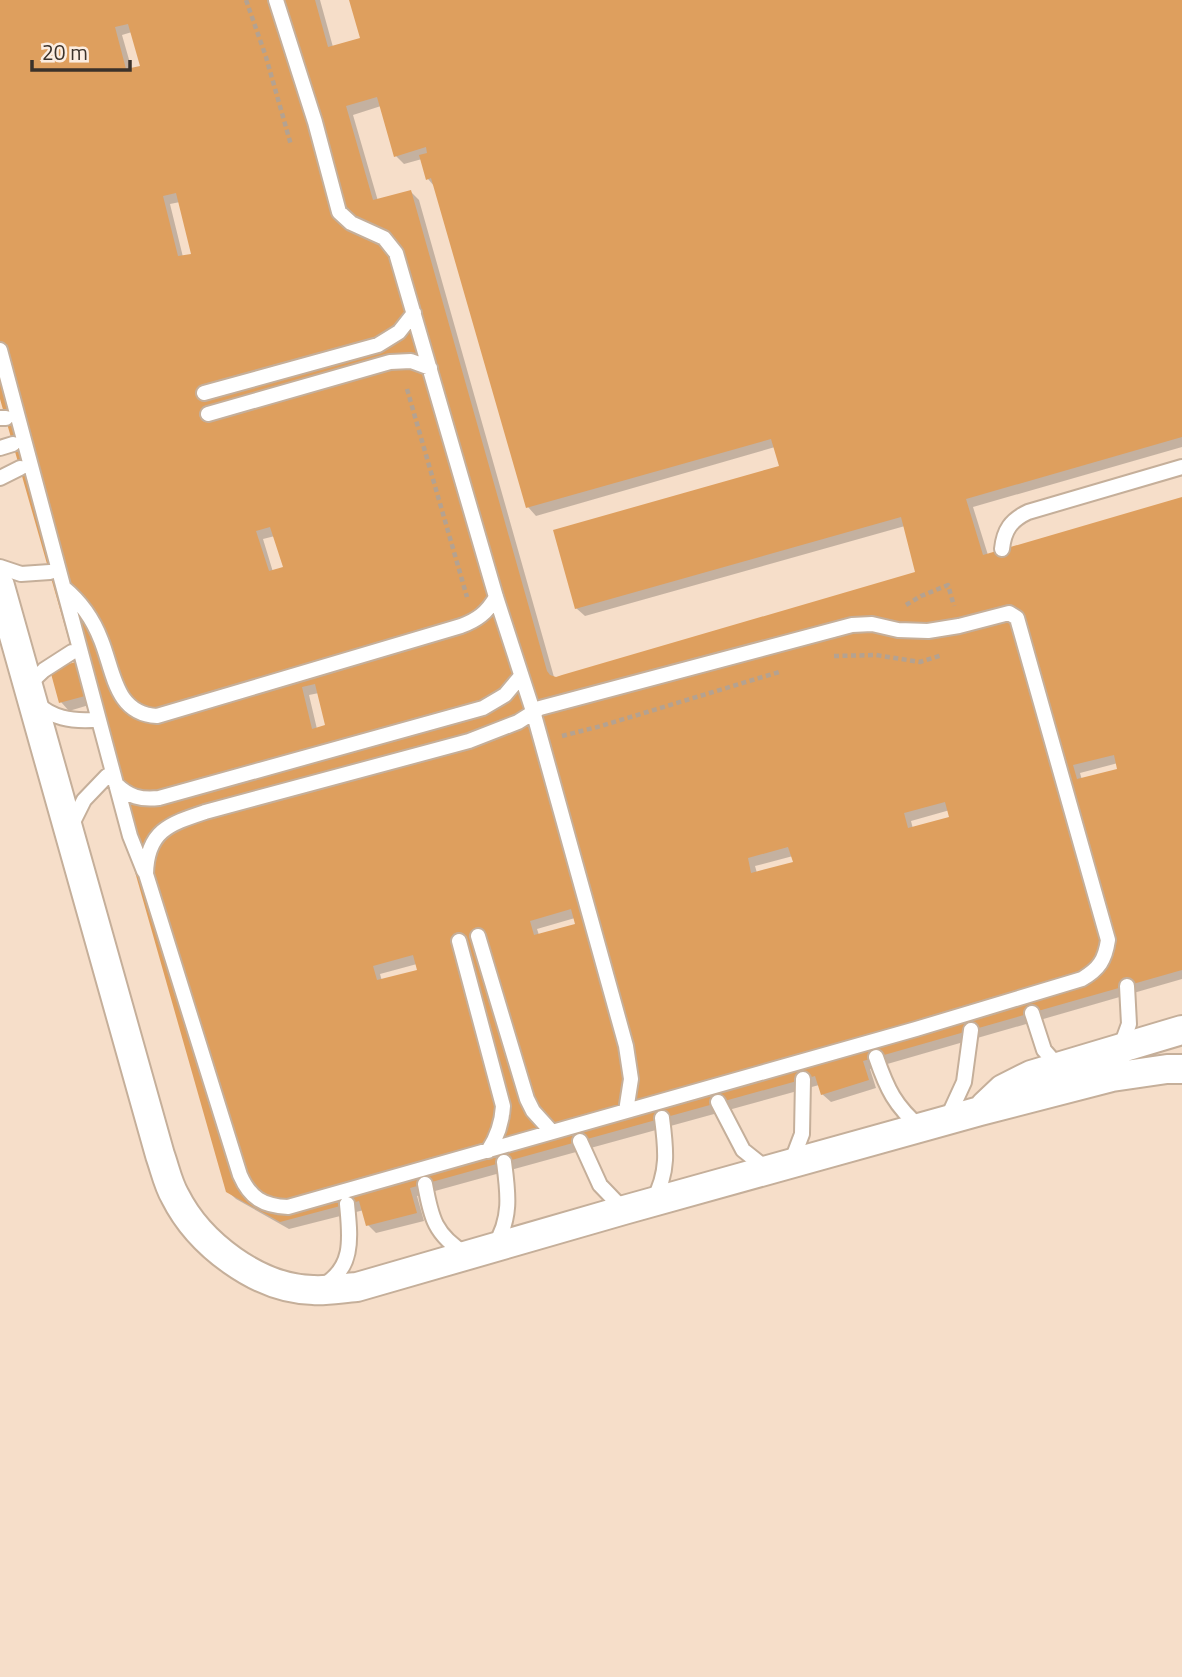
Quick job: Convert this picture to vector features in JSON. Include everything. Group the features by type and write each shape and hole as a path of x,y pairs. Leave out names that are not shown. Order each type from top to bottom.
{"street":[{"path":"0,586 160,1155 175,1196 199,1232 231,1261 269,1281 311,1290 357,1287 981,1111 1112,1077 1182,1069"},
{"path":"981,1111 1003,1089 1016,1081 1121,1046 1182,1030"}],"lane":[{"path":"276,0 315,122 339,212 351,223 375,233 391,245 396,253 496,597 533,711 628,1054 631,1079 626,1111"},
{"path":"204,393 378,345 399,332 414,313"},
{"path":"0,350 111,779 134,849 146,874 240,1175 247,1189 258,1200 272,1206 288,1207 916,1029 1082,979 1096,970 1105,957 1108,940 1019,622 1013,614 1004,613 959,626 928,631 898,630 872,624 852,625 651,677 533,711 518,722 469,741 179,820 167,826 150,847 146,874"},
{"path":"208,414 390,362 411,361 430,368"},
{"path":"1002,550 1003,537 1008,526 1017,517 1182,467"},
{"path":"0,478 20,468"},
{"path":"0,567 21,574 50,572"},
{"path":"63,587 81,604 94,625 123,700 138,712 148,715 167,713 475,621 491,607 496,597"},
{"path":"72,652 44,670 30,692 44,711 75,721 92,720"},
{"path":"111,779 124,792 135,797 159,797 483,708 505,695 521,676"},
{"path":"69,830 84,800 111,779"},
{"path":"478,936 527,1099 533,1111 552,1132"},
{"path":"459,941 503,1106 497,1137 488,1151"},
{"path":"1121,1046 1129,1024 1127,986"},
{"path":"1032,1013 1044,1050 1058,1066"},
{"path":"876,1058 887,1090 897,1105 933,1126 956,1104 964,1082 971,1030"},
{"path":"718,1102 743,1150 780,1168 802,1134 803,1079"},
{"path":"652,1202 664,1178 666,1165 662,1118"},
{"path":"580,1141 600,1185 624,1210"},
{"path":"425,1184 430,1215 439,1232 452,1245 480,1251 501,1236 508,1211 504,1162"},
{"path":"311,1290 326,1284 338,1274 347,1259 350,1244 347,1204"}],"path":[{"path":"246,0 267,57 291,145"},
{"path":"407,389 475,621"},
{"path":"829,656 876,655 920,662 954,651"},
{"path":"541,741 601,726 782,671"}],"building":[{"path":"0,0 315,0 328,47 360,38 349,0 1182,0 1182,437 966,499 983,555 1182,497 1182,970 863,1061 869,1080 821,1095 815,1076 410,1188 417,1213 366,1226 359,1201 280,1222 226,1192 85,696 59,703 50,670 75,662 0,399","holes":["128,24 140,66 126,69 115,27","377,97 394,157 426,147 427,153 419,155 426,180 431,178 526,508 771,439 779,466 553,530 575,609 901,517 915,572 556,677 550,675 411,190 373,200 346,106","176,193 191,254 178,256 163,196","270,527 283,567 269,571 256,531","315,684 325,725 312,729 302,687","1114,755 1117,769 1077,779 1073,765","945,802 949,817 908,828 904,813","788,847 793,862 751,873 748,858","571,909 575,924 534,935 530,921","413,955 417,970 377,980 373,966"]}]}
